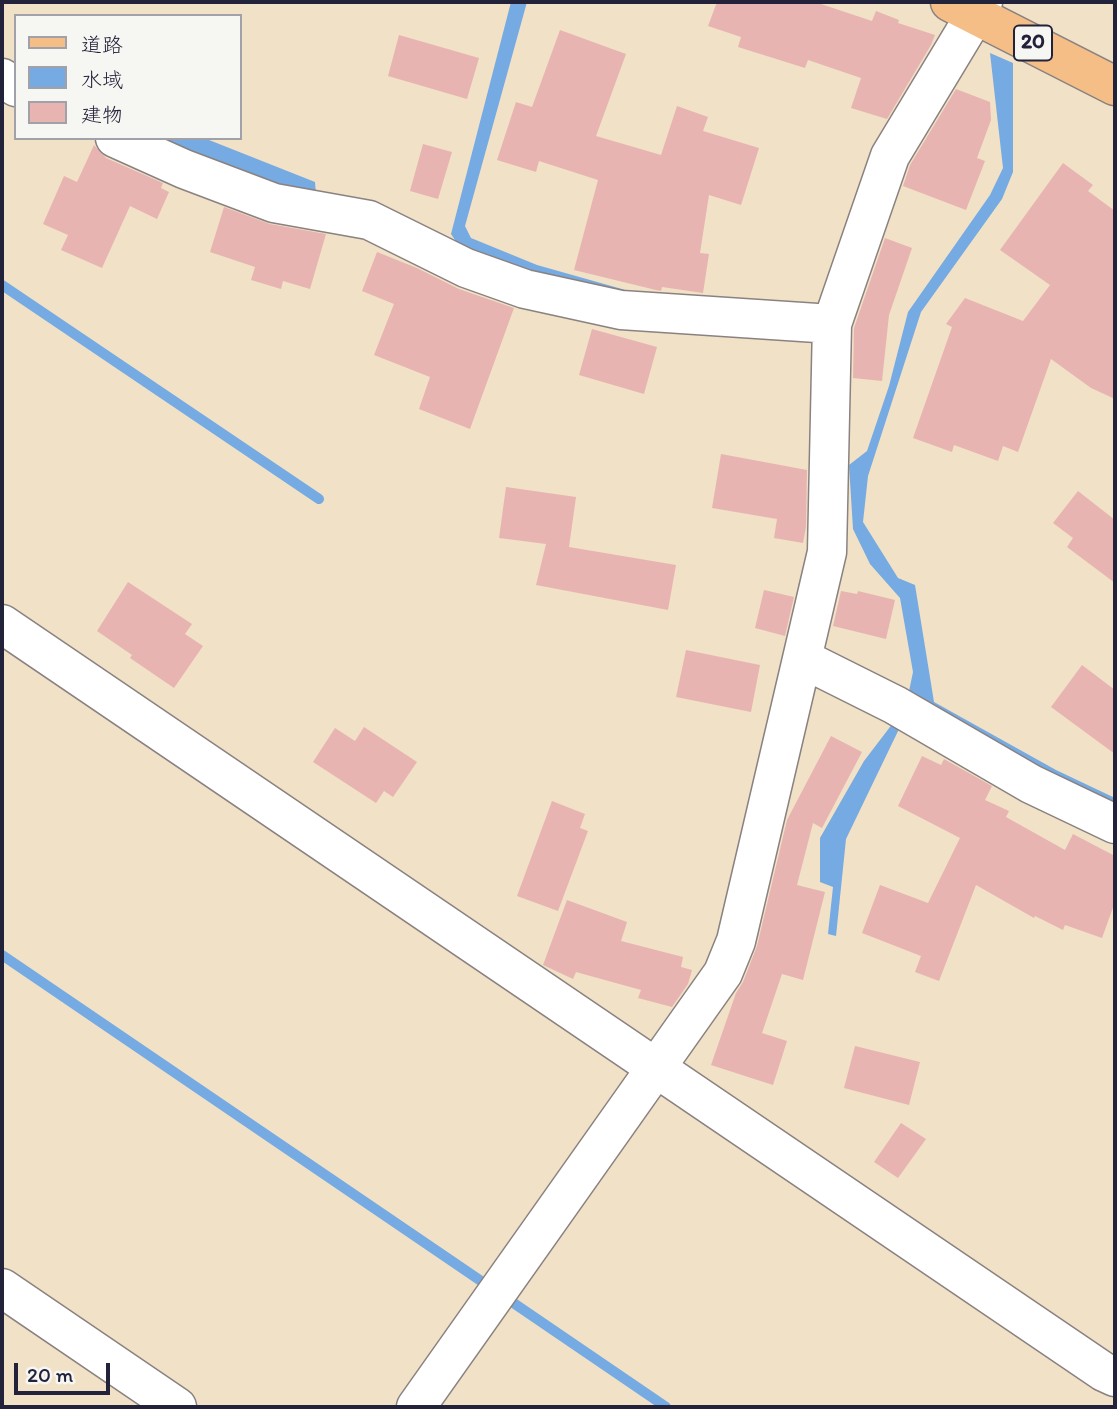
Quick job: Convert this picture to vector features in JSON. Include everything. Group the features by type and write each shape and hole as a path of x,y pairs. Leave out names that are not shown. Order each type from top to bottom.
{"main road":[{"name":"20","path":"970,6 1115,86"}],"street":[{"path":"416,1407 723,973 736,941 827,552 832,324 890,156 970,6"},
{"path":"119,140 184,169 274,203 369,220 466,268 525,289 621,310 832,324"},
{"path":"2,624 1115,1377"},
{"path":"803,659 907,712 1031,784 1115,824"},
{"path":"2,1288 177,1407"}],"water":[{"path":"511,2 527,2 465,226 471,238 537,265 636,293 636,300 531,275 461,249 451,234"},
{"path":"990,53 1013,63 1013,172 1002,199 921,312 868,476 863,522 898,578 915,585 934,702 1056,770 1115,798 1115,811 900,727 846,839 836,936 828,934 833,887 820,882 820,838 864,761 906,706 913,672 900,598 870,564 853,529 849,465 867,451 889,386 908,312 990,195 1003,168"},
{"path":"155,140 209,140 315,182 316,195 193,158"}],"building":[{"path":"717,2 815,2 872,21 876,11 899,20 898,23 935,35 887,119 851,108 861,78 808,60 805,68 738,47 741,37 708,26"},
{"path":"560,30 626,54 596,136 661,155 677,106 708,117 703,131 759,148 741,205 709,195 700,253 709,254 703,293 662,287 661,291 574,270 598,180 539,161 536,172 497,160 516,102 532,107"},
{"path":"399,35 479,58 467,99 388,76"},
{"path":"956,89 990,102 991,120 977,158 985,161 966,210 903,186 910,165"},
{"path":"423,144 452,152 438,199 410,191"},
{"path":"94,145 106,158 163,183 161,188 169,192 157,219 130,206 102,268 61,250 68,235 43,224 64,176 77,182"},
{"path":"1063,163 1093,185 1088,191 1115,211 1115,399 1091,388 1051,359 1018,452 1003,446 998,461 954,445 952,452 913,438 952,327 946,324 965,298 1023,321 1050,285 1000,250"},
{"path":"224,207 270,224 326,234 310,289 283,281 281,289 251,280 255,267 210,252"},
{"path":"885,238 912,248 889,315 882,381 853,378 854,328"},
{"path":"377,252 459,289 514,308 470,429 419,409 430,377 374,355 394,304 362,291"},
{"path":"592,329 657,347 644,394 579,375"},
{"path":"721,454 807,470 806,527 803,543 774,538 777,519 712,508"},
{"path":"506,487 576,497 569,547 676,565 668,610 536,585 546,544 499,538"},
{"path":"1078,491 1115,520 1115,583 1067,547 1073,538 1053,523"},
{"path":"128,582 192,624 185,634 203,646 174,688 97,631"},
{"path":"764,590 794,597 785,636 755,628"},
{"path":"841,591 857,594 858,591 895,600 886,639 833,626"},
{"path":"686,650 760,665 751,712 676,697"},
{"path":"1082,665 1115,690 1115,754 1051,707"},
{"path":"364,727 417,762 393,797 384,791 376,803 313,762 335,728 355,741"},
{"path":"831,736 862,752 822,828 813,823 797,885 825,892 803,980 782,974 762,1033 787,1041 773,1085 711,1065 736,993 757,946 787,820"},
{"path":"922,756 941,765 944,759 992,786 985,800 1009,811 1006,817 1065,850 1073,834 1115,856 1115,902 1102,938 1065,925 1063,930 1035,916 1034,918 976,885 939,981 915,972 921,956 862,933 880,885 928,903 960,838 898,806"},
{"path":"552,801 585,814 580,828 588,831 558,911 517,896"},
{"path":"567,900 627,922 621,941 683,957 681,967 692,970 688,984 672,1007 638,998 641,990 576,972 573,979 543,965"},
{"path":"855,1046 920,1062 909,1105 844,1088"},
{"path":"901,1123 926,1139 898,1178 874,1162"}],"waterway":[{"path":"2,285 319,499"},
{"path":"2,955 484,1283"},
{"path":"512,1302 666,1407"}]}
